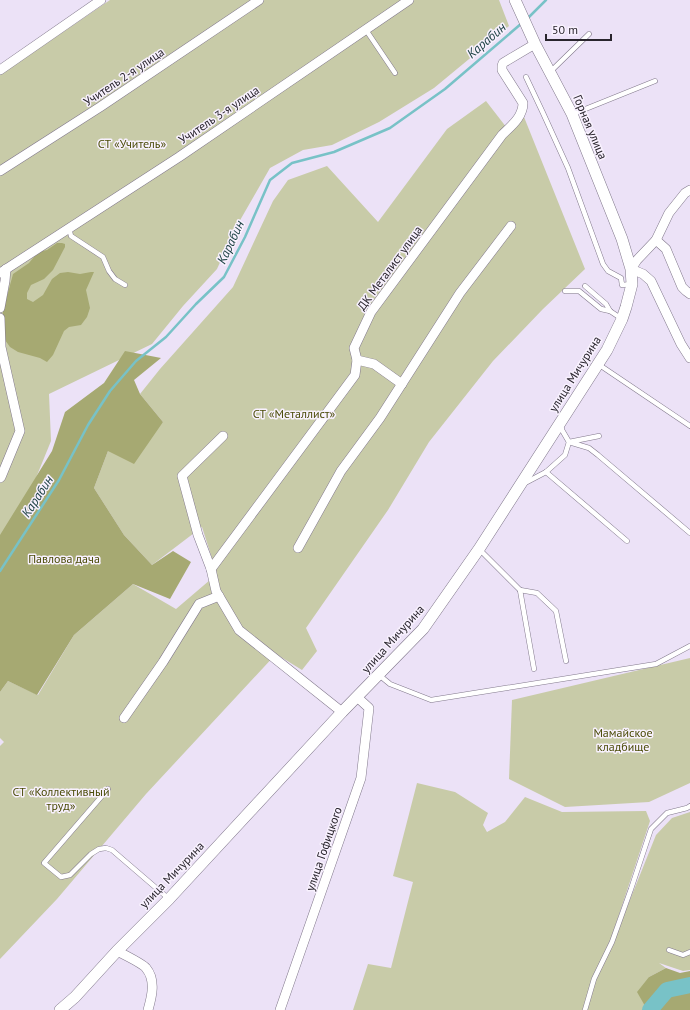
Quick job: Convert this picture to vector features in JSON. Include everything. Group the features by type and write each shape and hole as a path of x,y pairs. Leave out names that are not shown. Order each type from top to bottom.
{"street":[{"path":"0,70 101,0"},
{"name":"Учитель 2-я улица","path":"0,171 100,107 259,0"},
{"name":"Учитель 3-я улица","path":"3,271 178,157 410,0"},
{"name":"Горная улица","path":"515,0 535,44 572,114 622,238 631,269"},
{"name":"ДК Металист улица","path":"211,569 354,375 357,360 354,348 371,312 502,135 521,114 523,103 502,70 502,66 503,63 535,44"},
{"path":"690,190 685,193 669,213 656,240 637,260 631,269 643,274 651,281 681,344 690,358"},
{"path":"298,548 341,471 380,418 460,293 511,226"},
{"path":"656,240 666,249 682,287 690,294"},
{"name":"улица Мичурина","path":"60,1010 75,997 342,712 423,629 479,549 607,350 622,319 630,293 632,284 631,269"},
{"path":"0,308 5,281 3,271"},
{"path":"0,318 1,348 20,430 0,478"},
{"path":"357,360 374,364 402,384"},
{"path":"223,436 182,476 198,535 211,569 216,591 239,630 342,712"},
{"path":"124,718 163,662 199,604 219,596"},
{"name":"улица Гофицкого","path":"280,1010 362,778 369,708 357,697"},
{"path":"117,951 146,967 153,979 152,996 148,1010"}],"lane":[{"path":"366,30 395,73"},
{"path":"550,72 589,34"},
{"path":"526,77 568,168 604,264 608,271 621,278 622,285 632,284"},
{"path":"572,114 655,81"},
{"path":"69,228 71,236 103,257 109,271 115,279 125,285"},
{"path":"585,286 606,304 610,311"},
{"path":"565,291 579,291 601,309 610,311 622,319"},
{"path":"598,364 690,426"},
{"path":"561,422 562,430 569,442 589,448 690,533"},
{"path":"569,442 599,436"},
{"path":"589,448 592,437"},
{"path":"518,487 546,472 565,455 569,442"},
{"path":"546,472 627,541"},
{"path":"479,549 520,590 534,669"},
{"path":"520,590 537,593 556,611 566,661"},
{"path":"379,675 390,684 431,700 656,664 690,646"},
{"path":"108,789 44,863 60,877 70,874 91,854 99,849 106,848 112,850 168,899"},
{"path":"586,1010 594,979 614,936 651,829 667,813 690,806"},
{"path":"669,950 682,955 690,952"}],"green space":[{"name":"СТ «Учитель»","path":"110,0 499,0 509,26 434,88 379,122 332,145 303,150 270,168 235,229 217,269 183,306 152,344 49,394 51,441 22,512 0,541 0,75"},
{"name":"СТ «Металлист»","path":"486,101 510,132 524,117 585,269 543,309 493,361 429,442 388,510 306,628 317,651 302,670 276,654 146,794 57,899 0,959 0,746 4,742 0,738 0,692 8,681 38,695 74,635 133,584 176,609 217,574 202,527 152,565 124,535 94,488 108,451 163,422 140,394 160,369 233,287 273,201 288,180 327,166 378,222 447,129"},
{"path":"57,243 65,244 65,247 53,270 44,279 31,285 27,293 27,299 33,302 43,295 52,279 60,273 68,272 80,274 94,272 86,290 90,308 87,317 81,325 69,327 64,331 53,355 47,362 40,358 18,352 10,347 5,340 3,329 3,311 13,274 29,263 38,252 47,250"},
{"name":"Павлова дача","path":"125,351 161,358 134,380 140,394 163,422 134,464 108,451 94,488 124,535 152,565 173,551 191,562 170,599 133,584 74,635 37,695 8,681 0,692 0,535 52,451 65,412 104,383"},
{"name":"Мамайское кладбище","path":"690,658 690,783 649,802 565,807 509,779 512,700"},
{"path":"417,783 455,792 488,813 483,825 487,832 505,822 525,797 562,812 646,811 650,821 610,942 613,942 656,835 672,818 690,812 690,970 683,971 659,963 666,968 649,977 645,1007 642,1010 353,1010 368,964 391,968 413,882 393,876"},
{"path":"666,968 680,973 690,971 690,1010 642,1010 645,1006 637,992 649,977"}],"waterway":[{"name":"Карабин","path":"528,18 546,0"},
{"name":"Карабин","path":"0,571 59,480 88,425 110,391 136,361 166,337 196,304 224,277 245,237 270,180 292,163 334,152 390,128 445,89 522,23"},
{"path":"650,1010 667,990 690,985"}],"park label":[{"name":"СТ «Коллективный труд»","path":"61,799"}]}
